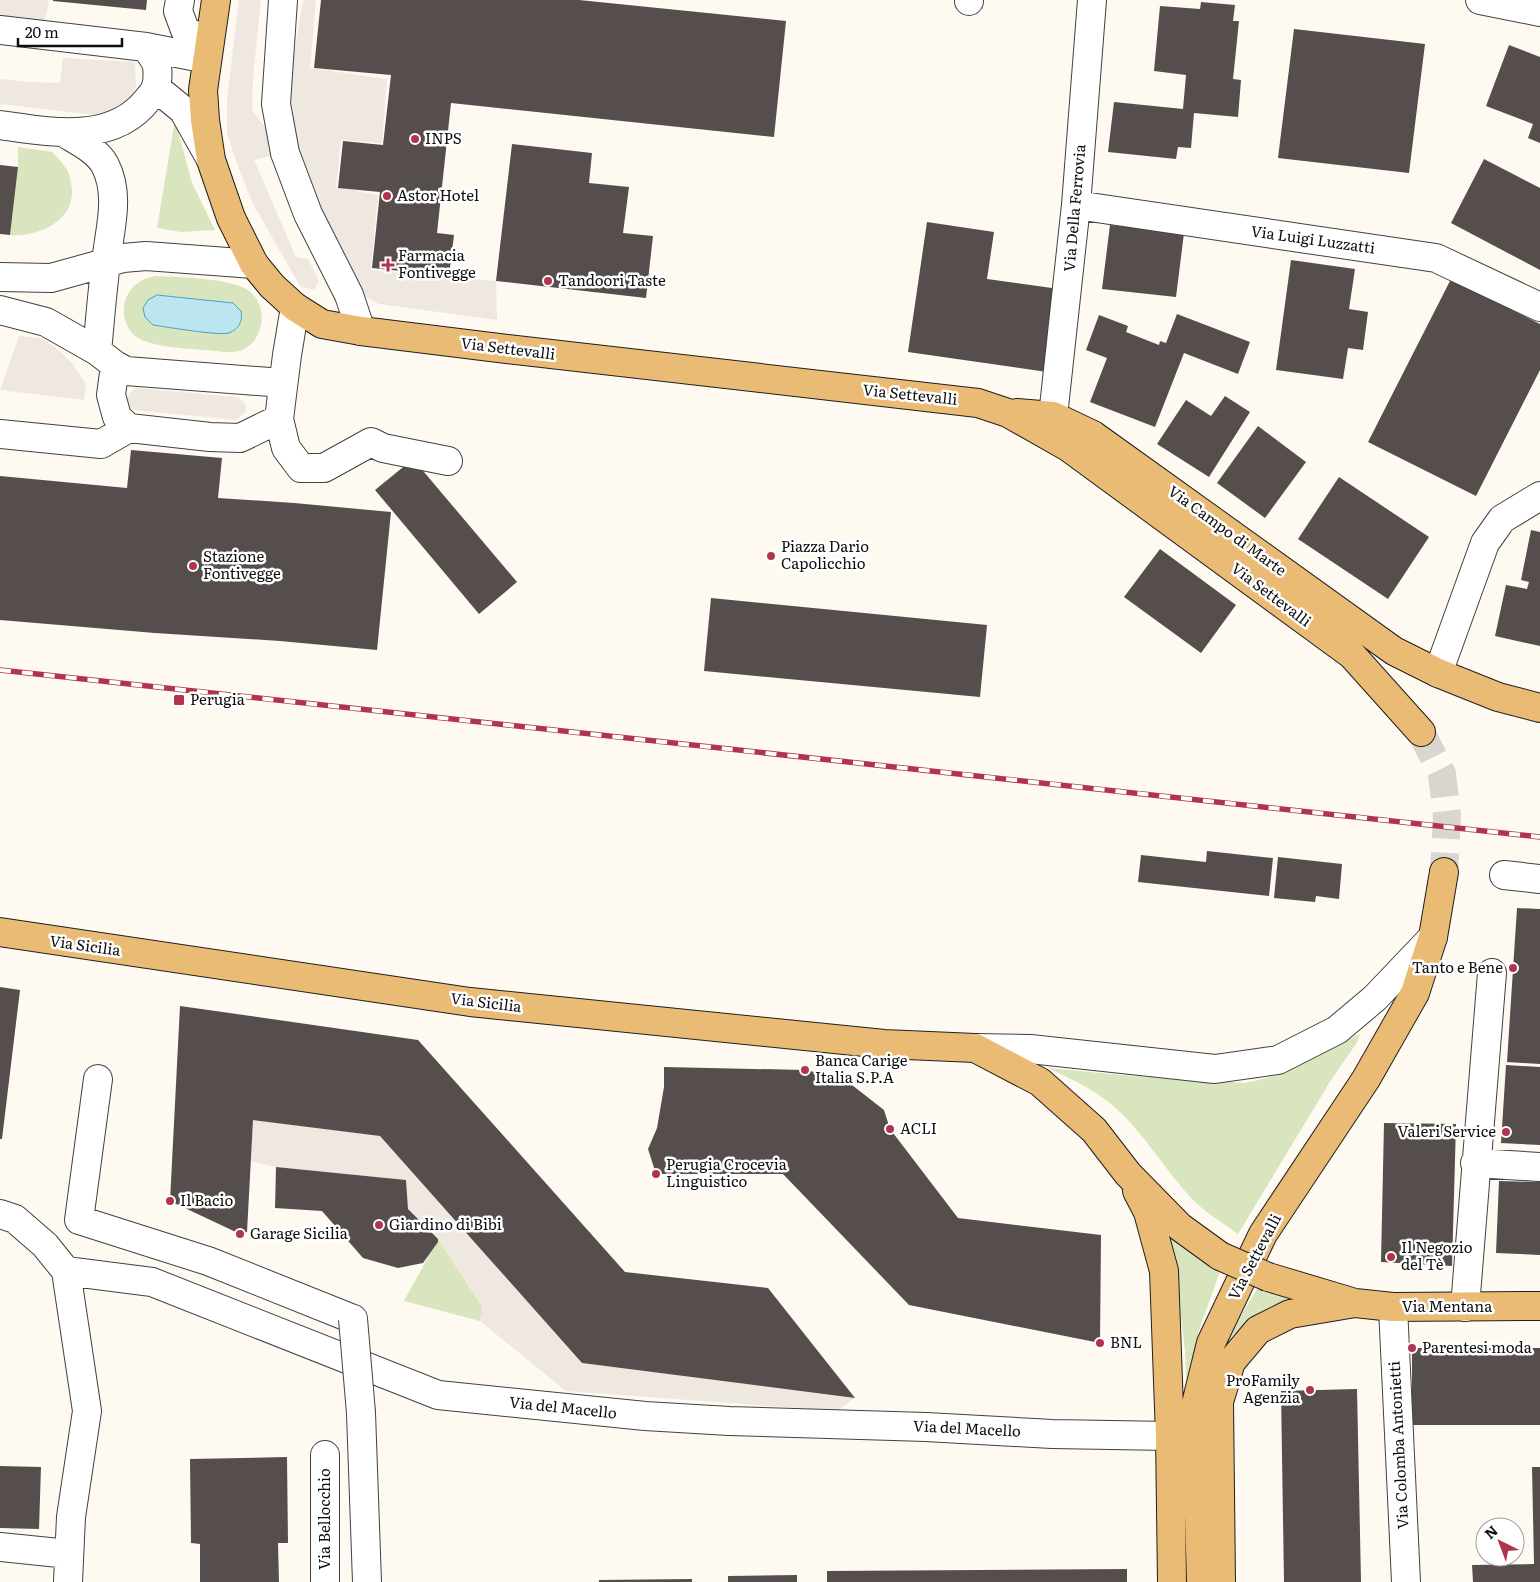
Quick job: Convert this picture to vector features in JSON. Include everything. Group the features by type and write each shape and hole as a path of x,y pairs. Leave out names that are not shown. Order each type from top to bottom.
{"main road":[{"name":"Via Settevalli","path":"216,0 203,90 204,120 211,160 231,218 254,264 272,286 295,307 322,324 361,331 978,402 1008,413 1068,447 1352,656 1421,732"},
{"name":"Via Campo di Marte","path":"1008,413 1052,416 1093,435 1394,651 1438,673 1498,697 1540,708"},
{"name":"Via Settevalli","path":"1200,1582 1196,1404 1211,1343 1263,1234 1366,1079 1415,992 1434,938 1444,872"},
{"name":"Via Sicilia","path":"0,932 470,1002 884,1044 975,1048"},
{"path":"975,1048 1040,1082 1094,1130 1128,1174 1180,1227 1220,1256 1268,1277 1355,1303"},
{"path":"1128,1174 1148,1212 1164,1271 1170,1436 1172,1582"},
{"path":"1221,1582 1219,1402 1231,1362 1258,1330 1290,1314 1355,1303"},
{"name":"Via Mentana","path":"1355,1303 1393,1308 1540,1306"}],"street":[{"path":"163,0 166,15 208,51"},
{"path":"180,0 178,10 185,30"},
{"path":"283,0 276,104 285,153 308,214 349,295 361,331"},
{"name":"Via Della Ferrovia","path":"1052,416 1076,205 1092,0"},
{"path":"1480,0 1540,12"},
{"path":"0,30 146,47 208,51"},
{"path":"0,124 42,131 63,132 103,130 127,119 144,105 156,88 156,64 146,47"},
{"path":"156,88 183,110 211,160"},
{"path":"63,132 88,147 105,164 112,186 114,204 106,262 106,358 111,396 117,417 129,428"},
{"name":"Via Luigi Luzzatti","path":"1076,205 1436,258 1540,307"},
{"path":"254,264 146,256 123,258 51,278 2,277 0,314 46,322 126,371 283,383"},
{"path":"295,307 279,419 286,448 301,468 324,468 371,442 383,448 448,462"},
{"path":"0,434 101,444 129,428 210,437 240,438 279,419"},
{"path":"1438,673 1485,543 1502,520 1540,496"},
{"path":"1504,875 1540,879"},
{"path":"975,1048 1030,1049 1215,1069 1278,1060 1337,1030 1375,998 1434,938"},
{"path":"1465,1307 1475,1163 1492,973"},
{"path":"98,1079 79,1220 208,1262 353,1319 361,1413 367,1582"},
{"path":"1475,1163 1540,1167"},
{"path":"0,1214 15,1219 45,1245 66,1271 87,1411 71,1517 68,1582"},
{"name":"Via del Macello","path":"66,1271 152,1282 438,1395 645,1416 720,1421 926,1426 1052,1434 1170,1436"},
{"name":"Via Colomba Antonietti","path":"1393,1308 1406,1582"},
{"name":"Via Bellocchio","path":"325,1455 325,1582"},
{"path":"0,1547 69,1554"}],"green space":[{"path":"175,120 192,183 215,230 181,232 157,228"},
{"path":"18,147 52,152 54,154 69,174 72,189 71,201 61,219 52,225 32,233 10,235 18,167"},
{"path":"155,276 216,281 229,283 248,290 255,296 261,313 262,322 256,339 242,350 229,352 164,346 138,338 131,332 126,323 124,317 125,301 131,289 138,283 146,278"},
{"path":"1360,1034 1356,1044 1331,1080 1238,1234 1207,1212 1190,1197 1138,1131 1111,1104 1085,1086 1048,1068 1245,1083 1279,1075"},
{"path":"1163,1220 1221,1269 1198,1333 1187,1398 1185,1350 1174,1262"},
{"path":"438,1239 483,1308 480,1321 404,1301"},
{"path":"1257,1289 1286,1297 1315,1300 1246,1325 1232,1336 1220,1357 1224,1344"}],"shaded area":[{"path":"0,0 49,0 44,26 0,23"},
{"path":"239,0 261,0 253,78 252,110 272,136 274,155 254,160 296,257 308,259 319,281 314,290 300,286 253,204 227,133 227,99"},
{"path":"303,0 316,0 310,68 387,79 382,143 341,140 336,187 378,195 371,270 496,281 497,320 379,304 364,296 331,231 314,192 300,157 291,119 292,66"},
{"path":"63,58 135,62 136,88 130,103 105,116 0,104 0,79 60,83"},
{"path":"19,336 40,338 55,347 72,363 86,384 84,400 0,390"},
{"path":"136,388 238,397 245,404 246,411 236,420 133,410 128,405 127,399"},
{"path":"253,1120 380,1136 582,1363 855,1398 837,1411 566,1391 480,1321 483,1308 438,1239 408,1209 406,1180 276,1167 250,1161"}],"water":[{"path":"157,295 233,303 241,311 241,321 238,327 229,333 223,334 153,325 145,317 143,308 148,300"}],"building":[{"path":"53,0 147,0 146,10"},
{"name":"INPS","path":"321,0 579,0 786,21 774,137 451,103 437,233 454,235 449,276 372,268 380,192 338,188 343,141 383,145 391,75 314,68"},
{"path":"1201,2 1235,5 1233,21 1239,21 1233,79 1241,80 1238,117 1194,113 1191,148 1178,147 1176,159 1108,152 1114,102 1183,109 1186,75 1154,71 1160,6 1200,9"},
{"path":"1294,29 1425,44 1409,173 1278,158"},
{"path":"1509,45 1540,57 1540,143 1528,138 1533,124 1486,106"},
{"path":"512,144 592,153 589,183 629,187 623,233 653,236 646,298 496,281"},
{"path":"1484,159 1540,188 1540,270 1451,223"},
{"path":"0,165 18,167 10,235 0,234"},
{"path":"927,222 994,232 987,279 1059,289 1047,372 908,352"},
{"path":"1110,225 1184,233 1176,297 1102,289"},
{"path":"1291,260 1355,269 1349,309 1368,312 1363,350 1348,348 1343,379 1276,370"},
{"path":"1451,279 1540,324 1540,370 1476,496 1368,442"},
{"path":"1177,314 1250,342 1238,374 1184,353 1155,427 1090,402 1107,358 1086,350 1099,315 1128,326 1126,332 1159,345 1160,341 1166,343"},
{"path":"1225,396 1250,412 1209,477 1157,444 1186,400 1211,416"},
{"path":"1258,426 1306,462 1265,518 1217,483"},
{"name":"Stazione Fontivegge","path":"131,450 222,458 218,498 391,512 377,650 0,620 0,476 127,488"},
{"path":"413,459 517,582 479,614 375,490"},
{"path":"1339,477 1429,537 1388,599 1298,539"},
{"path":"1531,530 1540,532 1540,646 1495,636 1506,585 1527,589 1529,582 1521,580"},
{"path":"1160,549 1236,605 1201,653 1124,597"},
{"path":"711,598 987,625 980,697 704,671"},
{"path":"1207,851 1273,858 1269,896 1138,882 1141,855 1206,862"},
{"path":"1278,857 1342,864 1339,899 1316,896 1315,902 1274,898"},
{"path":"1517,908 1540,909 1540,1064 1507,1062"},
{"path":"0,987 20,990 2,1139 0,1139"},
{"path":"180,1006 418,1040 625,1272 768,1288 855,1398 582,1363 380,1136 253,1120 247,1232 240,1234 170,1201"},
{"path":"1506,1065 1540,1067 1540,1145 1501,1143"},
{"path":"664,1067 805,1070 843,1078 884,1110 890,1129 958,1218 1101,1235 1100,1343 909,1305 783,1174 656,1174 648,1149 657,1128 664,1087"},
{"path":"1384,1123 1456,1124 1452,1266 1381,1262"},
{"name":"Giardino di Bibi","path":"276,1167 406,1180 408,1209 438,1239 438,1242 423,1263 398,1268 363,1258 322,1211 275,1208"},
{"path":"1499,1181 1540,1182 1540,1255 1496,1253"},
{"path":"1412,1348 1540,1348 1540,1425 1412,1425"},
{"path":"1357,1389 1361,1582 1284,1582 1281,1391"},
{"path":"287,1457 288,1543 278,1543 279,1582 200,1582 200,1544 191,1543 190,1459"},
{"path":"0,1466 41,1467 39,1529 0,1528"},
{"path":"1532,1467 1540,1467 1540,1582 1473,1582 1472,1565 1475,1565 1475,1567 1525,1567 1525,1564 1534,1564"},
{"path":"1127,1569 1127,1582 827,1582 827,1571"},
{"path":"797,1575 797,1582 728,1582 728,1576"},
{"path":"692,1579 692,1582 599,1582 599,1580"}],"tunnel":[{"path":"1421,732 1442,774 1447,816 1444,872"}],"railway":[{"path":"0,670 1540,837"}],"place":[{"name":"INPS","path":"415,139"},
{"name":"Astor Hotel","path":"387,196"},
{"name":"Farmacia Fontivegge","path":"388,265"},
{"name":"Tandoori Taste","path":"548,281"},
{"name":"Piazza Dario Capolicchio","path":"771,556"},
{"name":"Stazione Fontivegge","path":"193,566"},
{"name":"Perugia","path":"179,700"},
{"name":"Tanto e Bene","path":"1513,968"},
{"name":"Banca Carige Italia S.P.A","path":"805,1070"},
{"name":"ACLI","path":"890,1129"},
{"name":"Valeri Service","path":"1506,1132"},
{"name":"Perugia Crocevia Linguistico","path":"656,1174"},
{"name":"Il Bacio","path":"170,1201"},
{"name":"Giardino di Bibi","path":"379,1225"},
{"name":"Garage Sicilia","path":"240,1234"},
{"name":"Il Negozio del Tè","path":"1391,1257"},
{"name":"BNL","path":"1100,1343"},
{"name":"Parentesi moda","path":"1412,1348"},
{"name":"ProFamily Agenzia","path":"1310,1390"}]}
